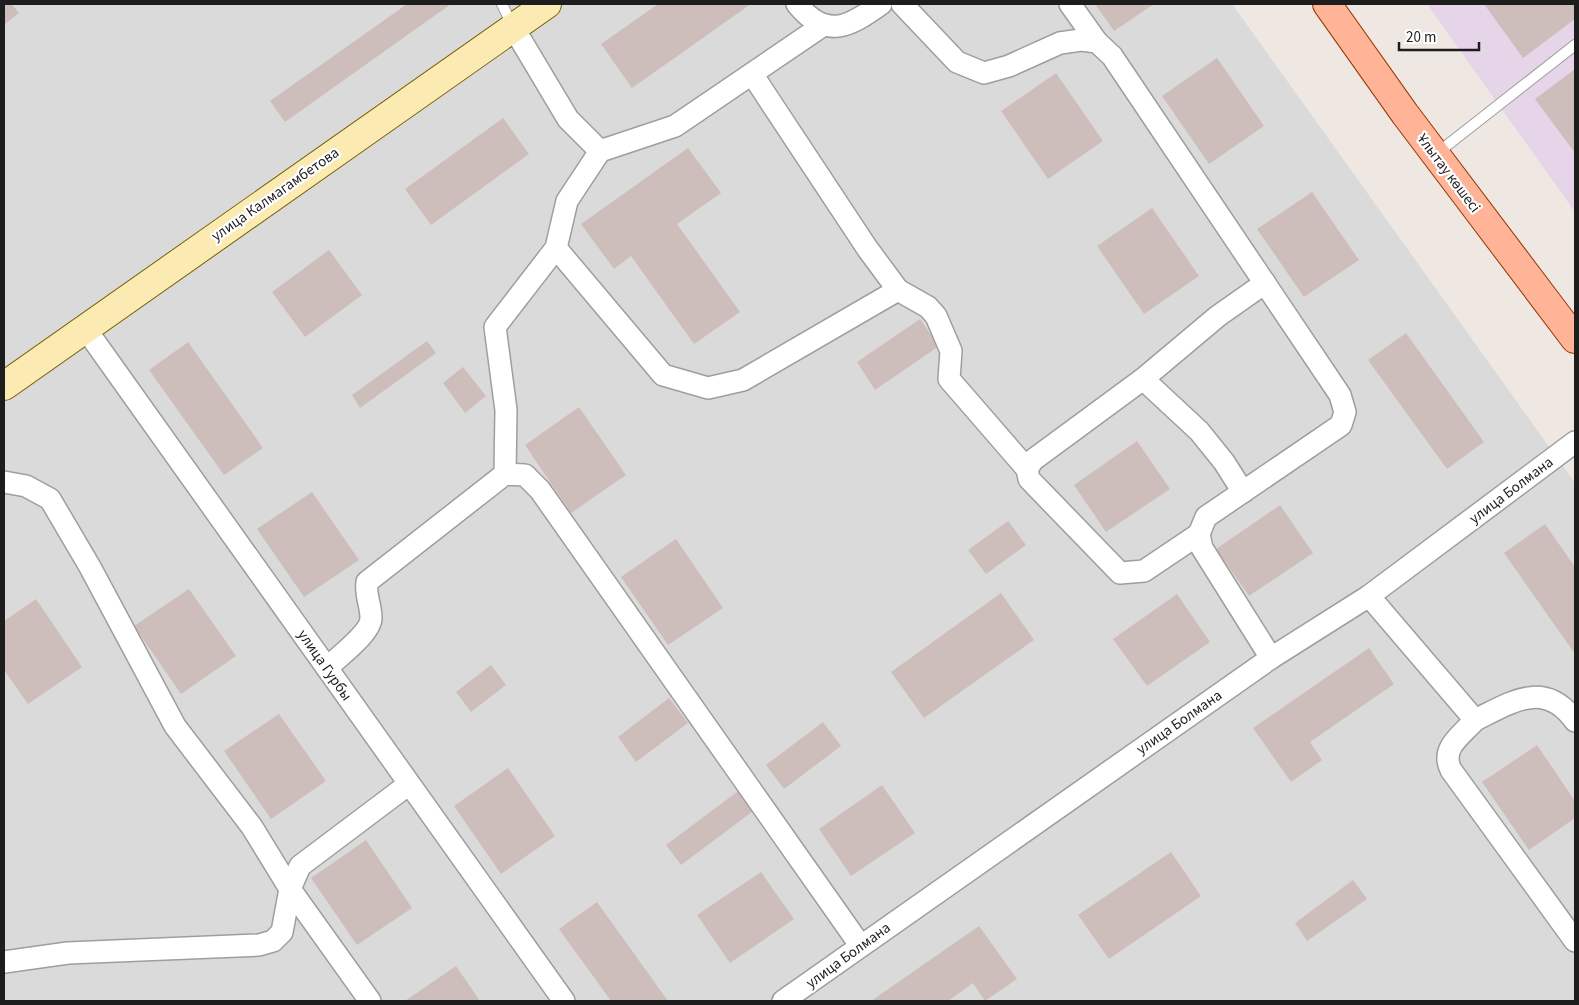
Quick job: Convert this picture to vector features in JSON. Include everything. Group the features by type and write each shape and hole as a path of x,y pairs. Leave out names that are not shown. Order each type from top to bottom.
{"main road":[{"name":"Ұлытау көшесі","path":"1327,4 1435,154 1575,339"}],"street":[{"name":"улица Калмагамбетова","path":"4,386 508,16 547,4"},
{"path":"798,4 822,26"},
{"path":"505,474 506,410 495,327 556,248 567,201 600,151 675,126 822,26 840,27 881,4"},
{"path":"902,4 957,62 984,73 1009,66 1060,43 1081,40 1097,42"},
{"path":"1070,4 1097,42 1112,56 1340,395 1345,412 1341,424 1206,516 1199,534 1202,548 1271,658"},
{"path":"508,16 568,119 600,151"},
{"path":"752,74 867,248 898,290 928,307 936,316 951,351 949,378 1027,469 1029,479 1120,573 1144,571 1199,534"},
{"path":"556,248 663,376 708,388 743,380 898,290"},
{"path":"1027,469 1033,460 1143,379 1218,316 1265,283"},
{"name":"улица Гурбы","path":"85,328 564,1001"},
{"path":"1143,379 1199,431 1224,462 1243,492"},
{"name":"улица Болмана","path":"783,1001 860,945 1271,658 1369,596 1575,442"},
{"path":"327,668 368,629 371,619 366,592 367,582 505,474 525,475 540,490 860,945"},
{"path":"4,482 26,486 50,499 90,567 175,726 252,827 290,889 370,1001"},
{"path":"1369,596 1475,720"},
{"path":"1575,721 1566,708 1543,696 1516,700 1475,720 1448,750 1446,760 1451,770 1575,941"},
{"path":"4,962 68,953 259,945 273,942 282,932 290,889 300,866 409,784"}],"lane":[{"path":"1435,154 1575,44"}],"shaded area":[{"path":"4,4 1232,4 1575,483 1575,1001 4,1001"},
{"path":"1427,4 1575,4 1575,212"}],"building":[{"path":"4,4 12,4 19,13 4,25"},
{"path":"407,4 451,4 285,122 270,101"},
{"path":"658,4 751,4 632,88 601,44"},
{"path":"1095,4 1154,4 1114,31"},
{"path":"1484,4 1575,4 1575,19 1523,58"},
{"path":"1217,58 1264,126 1209,164 1162,96"},
{"path":"1575,69 1575,153 1535,99"},
{"path":"1056,73 1103,141 1048,179 1001,111"},
{"path":"503,118 529,154 431,225 405,189"},
{"path":"688,148 721,193 677,224 740,312 694,344 631,256 614,269 581,224"},
{"path":"1312,192 1359,260 1304,297 1257,229"},
{"path":"1152,208 1199,276 1144,314 1097,246"},
{"path":"329,250 362,295 305,337 272,292"},
{"path":"920,319 939,346 875,390 857,362"},
{"path":"1406,333 1484,442 1447,469 1368,360"},
{"path":"427,341 436,353 360,408 352,395"},
{"path":"188,342 263,448 224,475 149,370"},
{"path":"463,367 486,396 465,413 443,383"},
{"path":"579,407 626,475 571,513 525,445"},
{"path":"1137,441 1170,489 1106,532 1074,485"},
{"path":"312,492 359,560 304,597 257,529"},
{"path":"1280,505 1313,553 1249,596 1216,549"},
{"path":"1008,521 1026,545 986,574 968,550"},
{"path":"1545,524 1575,567 1575,654 1504,553"},
{"path":"676,539 723,608 668,645 621,577"},
{"path":"189,589 236,656 181,694 134,626"},
{"path":"1001,593 1034,640 924,718 891,672"},
{"path":"1177,594 1210,642 1147,686 1113,639"},
{"path":"36,599 82,667 28,704 4,670 4,621"},
{"path":"1369,648 1394,684 1310,742 1322,760 1291,782 1253,728"},
{"path":"491,665 506,685 471,712 456,692"},
{"path":"669,698 688,723 636,762 618,737"},
{"path":"279,714 326,781 271,819 224,751"},
{"path":"823,722 841,746 784,789 766,765"},
{"path":"1537,745 1575,801 1575,818 1529,850 1482,782"},
{"path":"508,768 555,836 501,874 454,806"},
{"path":"882,785 915,833 851,876 819,829"},
{"path":"741,789 756,809 681,865 666,845"},
{"path":"366,840 412,908 357,945 311,878"},
{"path":"1171,852 1201,896 1109,959 1078,915"},
{"path":"761,872 794,919 730,963 697,915"},
{"path":"1353,880 1367,899 1307,941 1295,923"},
{"path":"597,902 668,1001 611,1001 559,929"},
{"path":"979,926 1017,979 985,1001 973,983 948,1001 871,1001"},
{"path":"456,966 480,1001 405,1001"}]}
